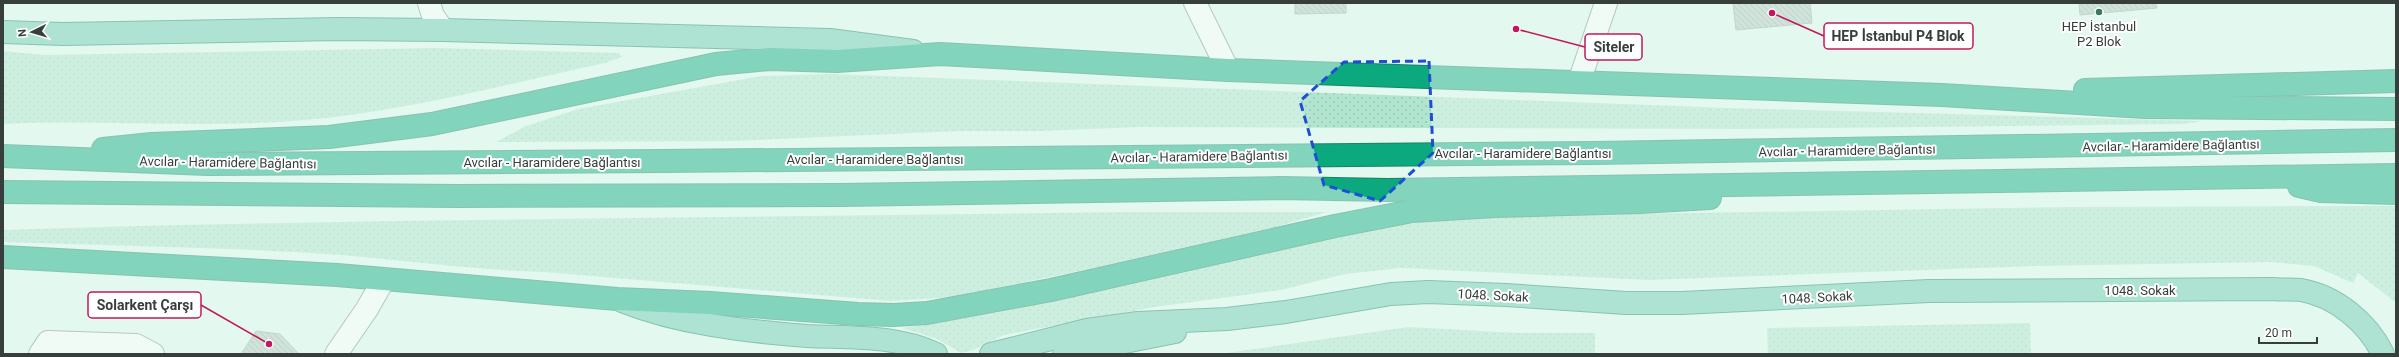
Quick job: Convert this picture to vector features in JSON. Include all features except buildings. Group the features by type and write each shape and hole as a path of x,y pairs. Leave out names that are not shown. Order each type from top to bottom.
{"highway":[{"path":"76,158 108,147 329,137 432,124 716,64 770,59 837,61 940,54 1228,70 1942,95 2145,107 2396,109"},
{"path":"1942,95 2396,81"},
{"name":"Avcılar - Haramidere Bağlantısı","path":"3,156 208,164 986,159 2028,148 2396,140"},
{"path":"3,192 295,195 841,195 1281,188 1388,190 2396,175"},
{"path":"2259,177 2321,191 2396,193"},
{"path":"3,257 384,279 617,299 710,303 858,314 927,313 1050,290 1335,226 1412,211 1502,205 1679,200 1720,196 1759,184"}],"main road":[{"path":"3,32 62,34 340,29 443,30 830,40 940,54"},
{"name":"1048. Sokak","path":"1227,319 1286,312 1391,294 1428,292 1506,295 1626,303 1682,303 1929,291 2301,290 2339,305 2370,333 2384,354"},
{"path":"617,299 645,310 682,321 796,335 901,342 924,348 936,354"},
{"path":"991,354 1088,330 1138,323 1227,319"},
{"path":"1064,354 1186,330 1227,319"}],"street":[{"path":"429,3 433,16 443,30"},
{"path":"1195,3 1228,70"},
{"path":"1579,82 1606,3"},
{"path":"336,354 367,309 384,279"},
{"path":"40,354 48,342 136,345 153,354"}],"highlighted area":[{"path":"1429,61 1433,153 1380,201 1324,185 1300,101 1344,62"}],"green space":[{"path":"436,48 619,53 622,57 605,63 419,104 343,116 267,123 230,124 3,124 3,51 44,55"},
{"path":"830,74 1728,108 2203,121 2182,124 1741,129 1140,127 1041,131 960,131 734,141 496,142 526,126 578,109 761,76"},
{"path":"2396,206 2396,303 2358,273 2353,283 2314,266 2271,262 2035,266 1649,280 1401,268 1345,274 1281,290 1155,307 1004,335 973,350 961,353 937,339 902,328 1085,295 1387,224 1503,216 2069,207"},
{"path":"1123,212 1327,212 1241,237 954,297 890,301 300,252 3,242 3,230 143,226"},
{"path":"2030,323 2031,354 1768,354 1767,328"},
{"path":"1408,327 1518,333 1595,333 1595,354 1219,354"}],"place":[{"name":"HEP İstanbul P2 Blok","path":"2099,12"},
{"name":"HEP İstanbul P4 Blok","path":"1772,13"},
{"name":"Siteler","path":"1516,29"},
{"name":"Solarkent Çarşı","path":"269,344"}]}
